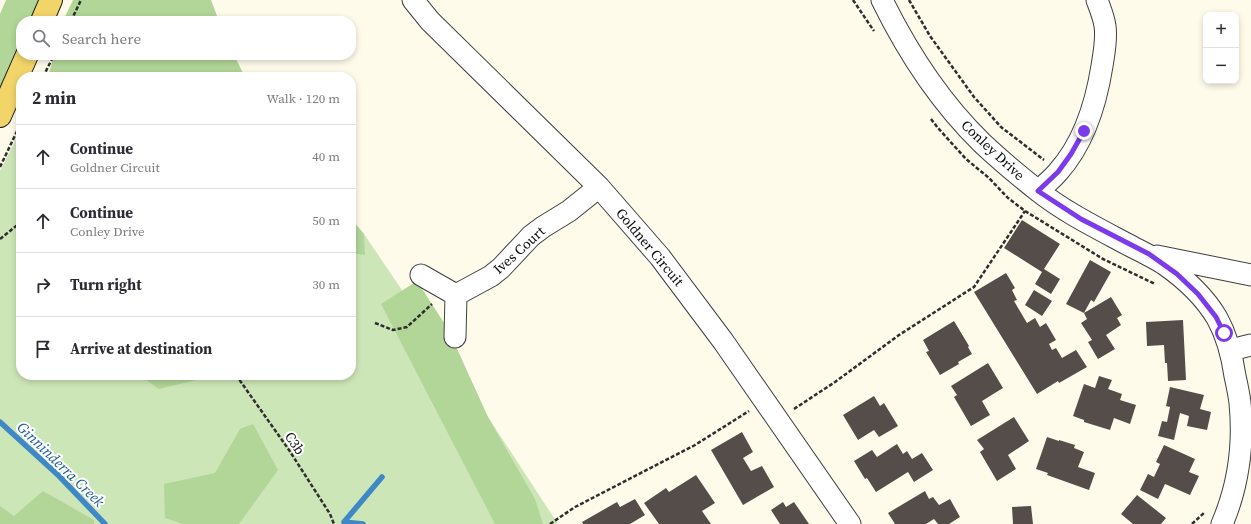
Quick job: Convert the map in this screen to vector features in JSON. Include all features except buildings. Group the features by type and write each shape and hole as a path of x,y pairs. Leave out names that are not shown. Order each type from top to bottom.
{"main road":[{"path":"44,16 51,0"},
{"path":"19,72 25,60"},
{"path":"0,116 16,80"}],"street":[{"name":"Goldner Circuit","path":"413,0 430,21 599,187 660,256 723,341 850,524"},
{"name":"Conley Drive","path":"882,0 894,24 924,73 960,119 982,143 1038,191 1081,219 1149,254"},
{"path":"1038,191 1058,172 1071,154 1084,131 1094,106 1104,52 1105,26 1097,0"},
{"name":"Ives Court","path":"456,295 491,276 501,268 531,236 569,211 599,187"},
{"path":"1149,254 1251,275"},
{"path":"1149,254 1177,274 1198,294 1216,317 1231,350 1240,402 1245,468 1230,506 1216,516"},
{"path":"421,275 456,295 455,337"},
{"path":"1231,350 1251,345"}],"path":[{"path":"73,16 81,0"},
{"path":"853,0 875,33"},
{"path":"908,0 930,36 974,97 1001,127 1058,172"},
{"path":"46,72 52,60"},
{"path":"930,116 938,128 966,159 989,178 1008,198 1025,211 1103,259 1161,286"},
{"path":"0,167 16,133"},
{"path":"792,411 835,382 899,334 974,287 1025,211"},
{"path":"0,239 16,226"},
{"path":"375,324 393,330 407,326 436,300 456,295"},
{"name":"C3b","path":"240,380 289,450 330,514 334,524"},
{"path":"550,524 575,507 695,445 756,406 763,399"},
{"path":"1192,524 1216,516"}],"green space":[{"path":"6,0 40,0 32,16 16,16 16,53 0,87 0,14"},
{"path":"73,0 211,0 217,16 65,16"},
{"path":"53,60 236,60 242,72 49,72"},
{"path":"16,139 16,380 356,380 356,224 488,417 558,524 0,524 0,171"},
{"path":"356,225 364,234 365,255 356,254"},
{"path":"417,281 448,329 488,417 535,499 543,524 495,524 381,304"},
{"path":"146,380 196,380 159,389"},
{"path":"253,424 278,470 239,524 183,524 165,518 164,484 215,473 240,429"},
{"path":"43,491 94,520 94,524 0,524 0,506 14,516"}],"waterway":[{"name":"Ginninderra Creek","path":"0,422 59,476 105,524"},
{"path":"344,522 382,477"},
{"path":"344,522 363,524"}],"route":[{"path":"1084,131 1071,154 1058,172 1038,191 1081,219 1149,254 1164,264 1198,294 1216,317 1224,333"}]}
